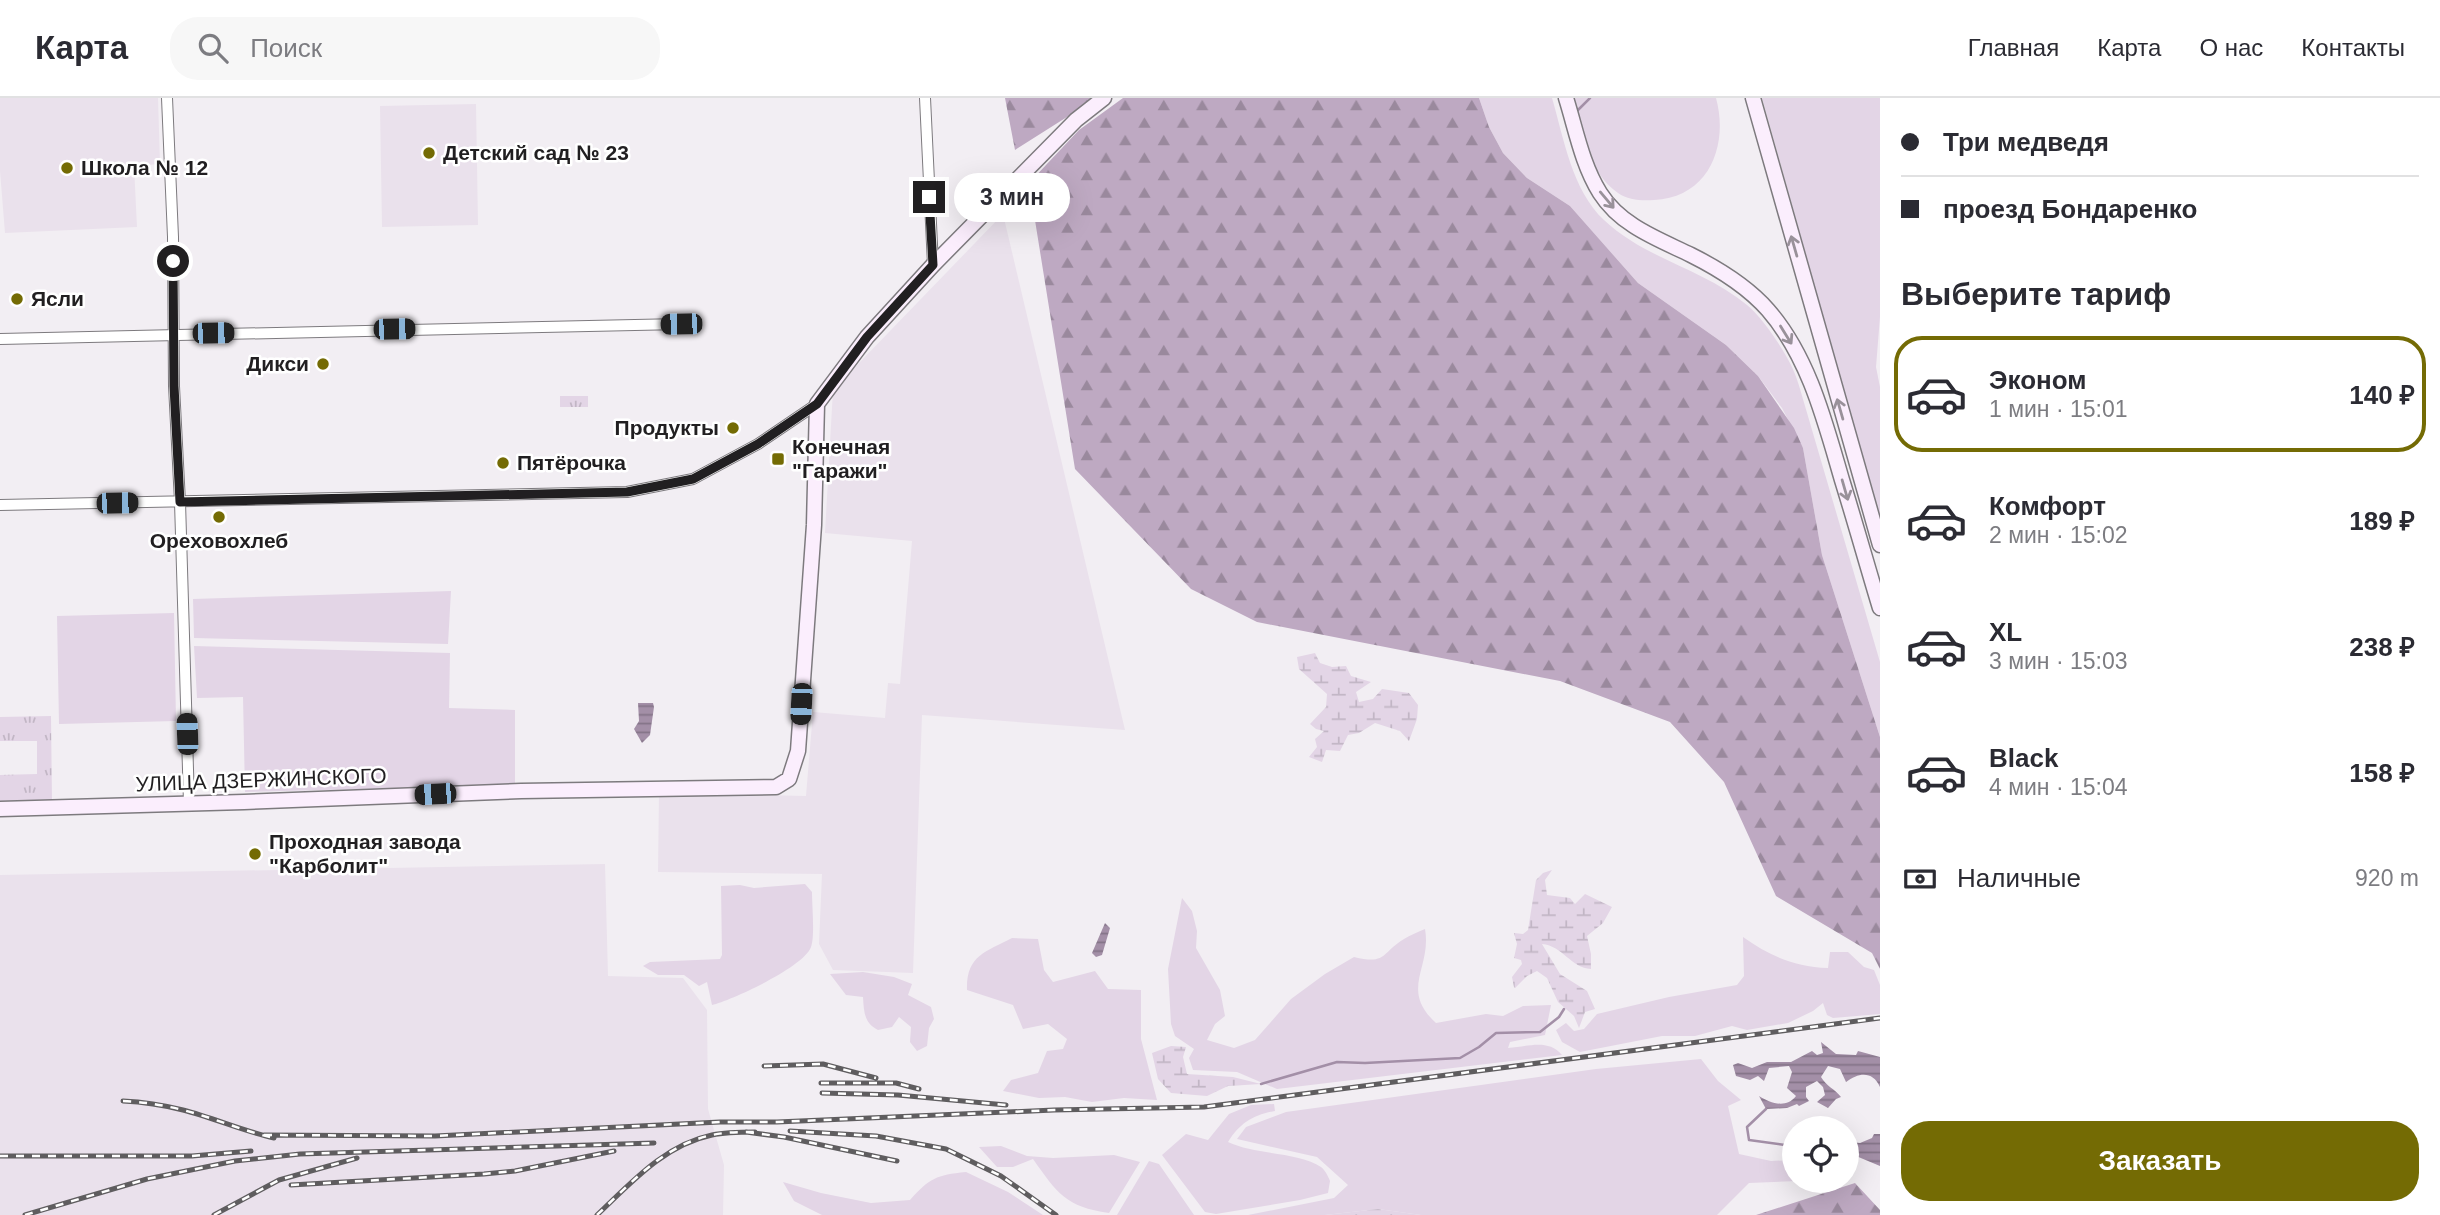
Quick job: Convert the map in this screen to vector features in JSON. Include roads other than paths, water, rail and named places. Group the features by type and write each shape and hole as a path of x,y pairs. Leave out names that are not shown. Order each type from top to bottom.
{"main road":[{"path":"817,404 867,337 933,265 1076,120 1104,98"},
{"path":"1566,98 1583,159 1606,201 1638,229 1708,264 1740,284 1769,311 1785,334 1800,359 1826,424 1880,607"},
{"path":"1753,98 1880,545"},
{"name":"УЛИЦА ДЗЕРЖИНСКОГО","path":"0,809 521,791 776,787 789,779 798,751 814,525 817,404"}],"street":[{"path":"167,98 189,803"},
{"path":"925,98 933,265"},
{"path":"0,340 681,324"},
{"path":"0,505 627,492 693,479 758,444 817,404"}],"waterway":[{"path":"1576,108 1577,111 1590,98"},
{"path":"1261,1084 1337,1062 1460,1058 1496,1033 1540,1032 1559,1017 1564,1009"},
{"path":"1766,1109 1747,1127 1749,1140 1782,1145"}],"railway":[{"path":"264,1135 435,1136 720,1122 1204,1107 1880,1018"},
{"path":"764,1066 823,1064 876,1078"},
{"path":"821,1083 896,1083 919,1089"},
{"path":"822,1093 898,1095 1006,1105"},
{"path":"123,1101 183,1110 274,1138"},
{"path":"790,1131 876,1136 946,1149 1001,1176 1056,1215"},
{"path":"746,1132 784,1137 897,1161"},
{"path":"597,1215 649,1167 679,1147 712,1135 755,1132"},
{"path":"25,1215 147,1179 235,1161 300,1154 654,1143"},
{"path":"0,1156 192,1156 251,1151"},
{"path":"291,1185 515,1171 614,1151"},
{"path":"214,1215 279,1180 357,1158"}],"place":[{"name":"Детский сад № 23","path":"429,153"},
{"name":"Школа № 12","path":"67,168"},
{"name":"Ясли","path":"17,299"},
{"name":"Дикси","path":"323,364"},
{"name":"Продукты","path":"733,428"},
{"name":"Конечная \"Гаражи\"","path":"778,459"},
{"name":"Пятёрочка","path":"503,463"},
{"name":"Ореховохлеб","path":"219,517"},
{"name":"Проходная завода \"Карболит\"","path":"255,854"}]}
